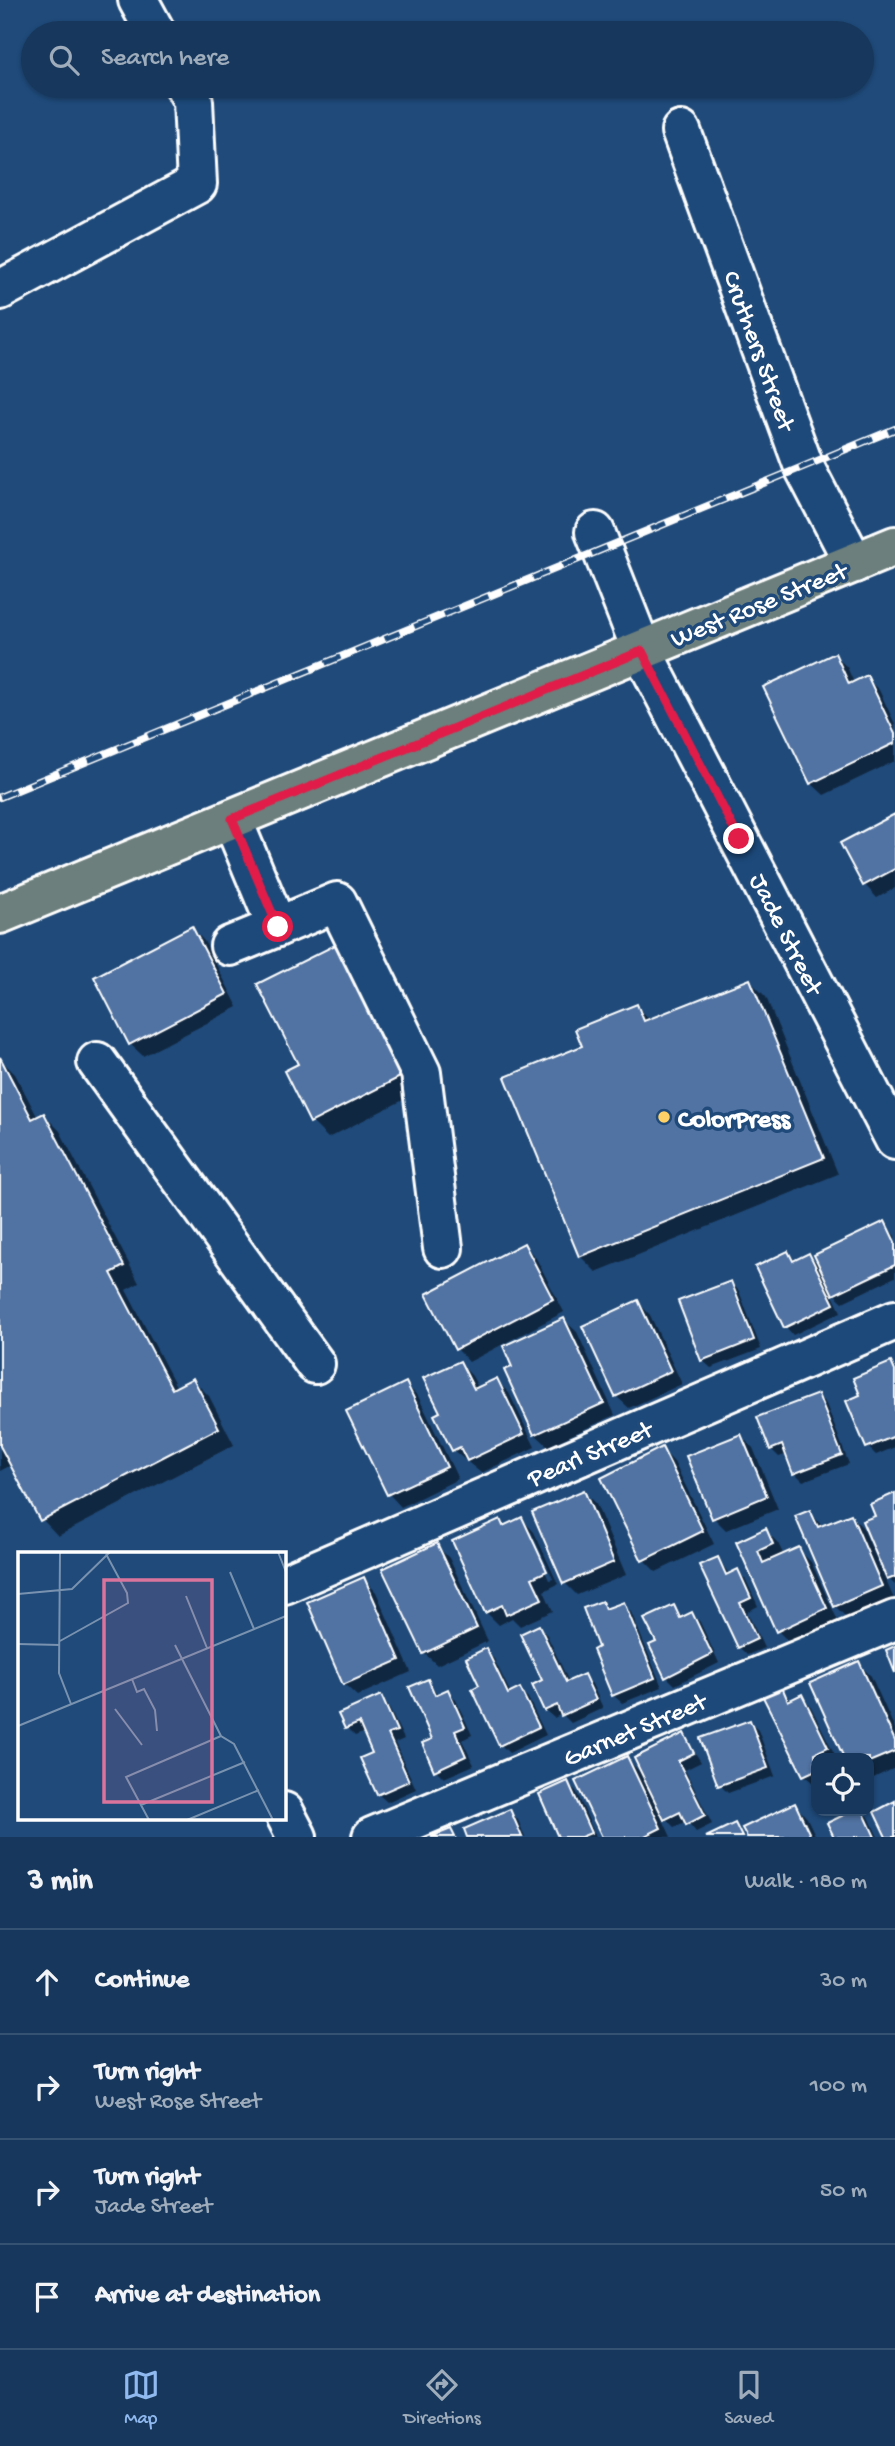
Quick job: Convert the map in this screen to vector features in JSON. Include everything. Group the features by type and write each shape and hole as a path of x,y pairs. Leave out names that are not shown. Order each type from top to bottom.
{"main road":[{"name":"West Rose Street","path":"0,915 895,547"}],"street":[{"path":"138,0 149,21"},
{"path":"0,290 197,184 191,98"},
{"name":"Cruthers Street","path":"681,131 804,467 854,563"},
{"name":"Jade Street","path":"595,532 642,651 895,1140"},
{"path":"232,819 278,927"},
{"path":"230,946 337,902 421,1073 443,1248"},
{"path":"97,1062 315,1364"},
{"name":"Pearl Street","path":"285,1584 895,1320"},
{"name":"Garnet Street","path":"372,1837 895,1620"},
{"path":"285,1814 297,1837"}],"building":[{"path":"835,653 849,684 867,675 895,734 895,743 810,784 763,687"},
{"path":"895,814 895,869 863,886 840,843"},
{"path":"192,926 227,994 129,1045 94,977"},
{"path":"343,941 410,1072 310,1123 284,1071 298,1064 257,984"},
{"name":"ColorPress","path":"750,979 824,1158 579,1257 505,1077 582,1046 575,1029 637,1004 644,1021"},
{"path":"0,1057 32,1119 44,1113 124,1266 111,1273 172,1389 193,1378 219,1428 40,1521 0,1446"},
{"path":"885,1221 895,1242 895,1265 833,1295 814,1255"},
{"path":"524,1243 553,1299 455,1350 426,1294"},
{"path":"788,1251 793,1261 809,1253 834,1304 784,1328 755,1267"},
{"path":"731,1281 754,1340 701,1361 678,1301"},
{"path":"638,1300 671,1371 615,1397 582,1326"},
{"path":"564,1318 604,1403 534,1435 504,1370 512,1367 503,1346"},
{"path":"460,1361 474,1389 497,1378 524,1434 467,1461 460,1447 452,1451 434,1415 440,1412 423,1378"},
{"path":"891,1362 895,1371 895,1436 866,1448 846,1401 860,1395 853,1378"},
{"path":"406,1382 447,1467 387,1495 346,1411"},
{"path":"818,1394 842,1455 793,1474 782,1445 770,1450 757,1417"},
{"path":"741,1434 767,1496 712,1519 686,1456"},
{"path":"662,1447 703,1531 642,1561 601,1478"},
{"path":"584,1490 614,1562 563,1584 532,1512"},
{"path":"895,1493 895,1577 887,1580 862,1521 875,1516 870,1504"},
{"path":"810,1510 818,1527 851,1514 882,1586 834,1607 795,1516"},
{"path":"522,1517 547,1571 532,1578 542,1599 506,1615 502,1605 485,1613 452,1541 500,1519 503,1526"},
{"path":"766,1528 773,1544 758,1551 763,1563 799,1547 827,1608 776,1632 736,1542"},
{"path":"437,1543 477,1628 423,1654 382,1569"},
{"path":"718,1557 726,1575 738,1569 751,1598 740,1603 757,1639 738,1648 699,1565"},
{"path":"364,1577 400,1660 343,1685 307,1602"},
{"path":"602,1601 605,1609 624,1602 655,1678 612,1696 593,1650 598,1647 583,1608"},
{"path":"674,1605 680,1618 692,1612 712,1654 665,1678 649,1645 656,1642 644,1619"},
{"path":"539,1625 566,1682 584,1674 596,1700 561,1716 557,1705 544,1711 532,1685 542,1680 520,1634"},
{"path":"895,1646 895,1673 886,1650"},
{"path":"486,1648 508,1694 520,1688 539,1727 499,1746 472,1689 479,1685 466,1658"},
{"path":"859,1661 895,1741 895,1751 874,1760 874,1753 842,1753 810,1683"},
{"path":"428,1679 435,1695 448,1689 465,1727 455,1731 466,1756 434,1771 422,1743 432,1739 409,1687"},
{"path":"782,1687 788,1701 802,1694 828,1747 811,1753 811,1772 803,1776 763,1697"},
{"path":"381,1695 397,1731 388,1734 409,1781 377,1795 360,1758 372,1753 359,1723 345,1729 338,1714"},
{"path":"750,1720 768,1768 718,1786 700,1738"},
{"path":"684,1733 694,1753 678,1761 705,1815 686,1825 680,1812 664,1820 634,1758"},
{"path":"627,1756 661,1828 643,1837 602,1837 575,1781"},
{"path":"568,1781 591,1833 581,1837 558,1837 539,1794"},
{"path":"895,1801 895,1837 886,1837 874,1812"},
{"path":"795,1803 811,1837 747,1837 742,1828"},
{"path":"510,1809 522,1837 467,1837 464,1829"},
{"path":"842,1816 865,1816 875,1837 834,1837 827,1823"},
{"path":"735,1823 742,1837 706,1837"},
{"path":"451,1829 455,1837 431,1837"}],"railway":[{"path":"0,797 895,429"}],"place":[{"name":"ColorPress","path":"664,1117"}],"route":[{"path":"278,927 232,819 642,651 739,839"}]}
